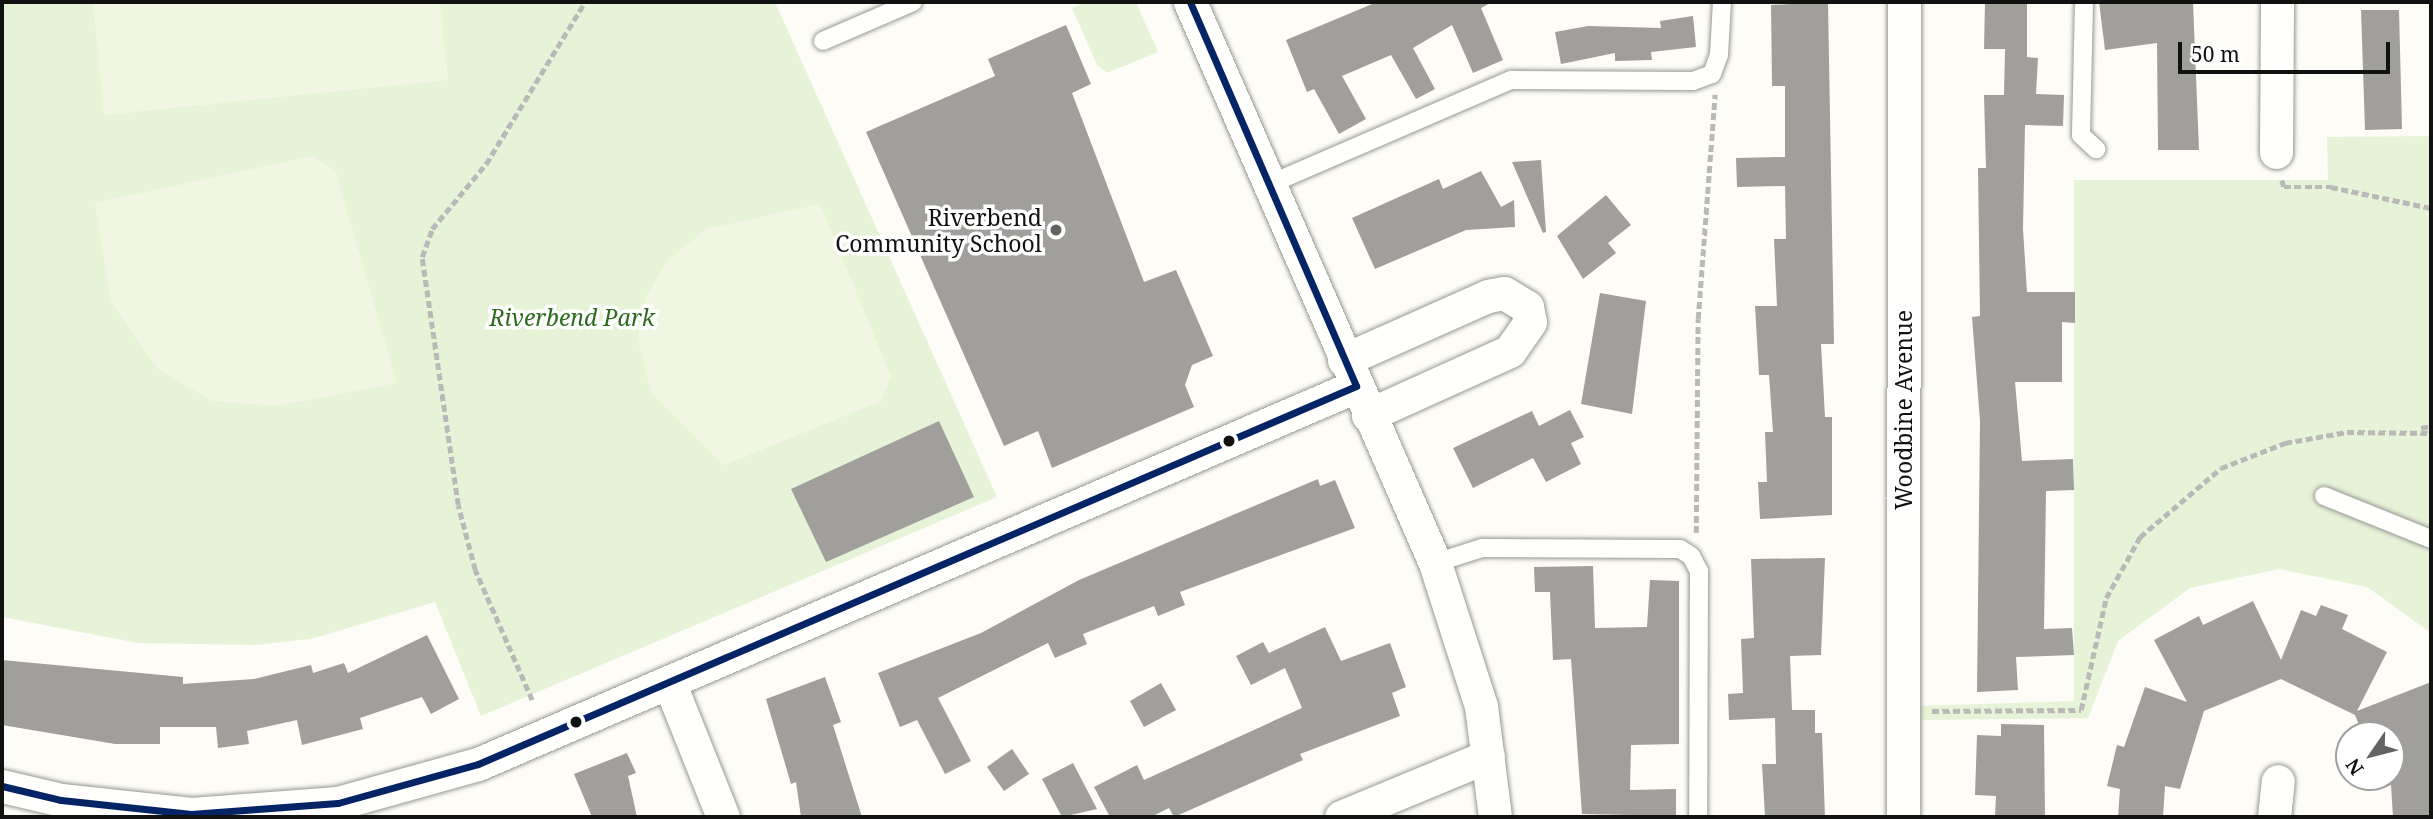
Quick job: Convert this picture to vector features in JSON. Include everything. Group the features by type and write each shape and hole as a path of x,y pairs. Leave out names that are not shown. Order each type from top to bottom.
{"street":[{"name":"Woodbine Avenue","path":"1903,2 1903,817"},
{"path":"2276,152 2277,2"},
{"path":"1197,4 1268,185 1435,563 1481,706 1495,817"},
{"path":"2,786 61,800 191,814 339,810 478,764 1356,387"},
{"path":"669,682 723,817"},
{"path":"1341,817 1488,756"},
{"path":"2274,817 2278,781"}],"lane":[{"path":"823,41 913,2"},
{"path":"1268,185 1511,79 1693,80 1712,74 1719,55 1722,2"},
{"path":"2084,2 2081,135 2096,149"},
{"path":"2324,496 2431,539"},
{"path":"1435,563 1482,548 1680,549 1691,556 1699,571 1698,817"}],"path":[{"path":"531,699 475,570 458,505 422,257 432,229 486,164 585,2"},
{"path":"1691,556 1698,525 1698,319 1717,114 1712,74"},
{"path":"2276,152 2284,187 2331,187 2431,208"},
{"path":"1903,712 2081,710 2106,598 2140,537 2178,499 2221,468 2285,443 2431,426"},
{"path":"2420,428 2431,433"}],"green space":[{"name":"Riverbend Park","path":"2,2 775,2 997,497 481,716 435,602 311,639 255,645 138,643 2,617"},
{"path":"93,2 440,2 448,80 104,115"},
{"path":"1086,2 1136,2 1158,52 1107,73 1097,65 1072,8"},
{"path":"2431,136 2431,633 2367,587 2279,569 2190,588 2118,641 2088,718 1918,720 1918,706 2074,701 2074,180 2328,180 2327,137"},
{"path":"312,156 335,170 397,383 276,406 212,401 158,369 111,302 95,203"},
{"path":"820,204 891,377 881,401 724,465 652,394 638,341 645,298 669,259 707,229"}],"building":[{"path":"1377,2 1492,2 1481,8 1503,60 1473,73 1452,25 1413,48 1435,89 1416,99 1391,55 1342,76 1366,119 1339,134 1314,89 1307,92 1286,40"},
{"path":"1828,2 1834,344 1821,344 1825,417 1832,417 1832,515 1760,519 1758,482 1767,482 1765,432 1773,432 1769,375 1759,375 1755,306 1777,306 1774,239 1786,239 1785,186 1737,187 1736,158 1785,157 1785,86 1772,86 1771,5"},
{"path":"1985,2 2027,2 2027,57 2038,58 2036,94 2064,95 2063,126 2025,125 2023,229 2027,292 2075,292 2075,323 2062,322 2062,382 2015,382 2022,461 2073,459 2074,490 2046,491 2044,629 2072,628 2074,655 2016,657 2018,690 1977,692 1980,421 1972,317 1980,316 1978,168 1986,168 1984,95 2004,95 2005,49 1984,49"},
{"path":"2099,2 2193,2 2199,150 2158,150 2157,43 2105,50"},
{"path":"2361,10 2399,10 2402,129 2365,130"},
{"path":"1693,16 1696,47 1651,52 1652,60 1615,61 1615,53 1561,64 1555,32 1588,26 1661,28 1660,21"},
{"path":"1066,25 1091,84 1072,93 1144,282 1176,270 1213,356 1192,365 1185,385 1194,407 1052,468 1038,431 1004,446 866,132 995,76 988,59"},
{"path":"1541,160 1546,232 1543,233 1512,162"},
{"path":"1481,171 1501,207 1514,200 1515,227 1466,230 1375,269 1352,218 1439,179 1443,189"},
{"path":"1606,195 1631,225 1608,243 1616,253 1583,279 1557,236"},
{"path":"1600,293 1646,301 1632,414 1581,404"},
{"path":"1570,410 1584,437 1571,443 1581,464 1546,482 1533,458 1473,488 1453,448 1532,411 1539,426"},
{"path":"939,421 974,497 826,562 791,489"},
{"path":"1318,479 1320,486 1335,480 1355,528 1180,592 1185,605 1158,616 1154,606 1083,634 1087,644 1055,658 1048,643 938,698 971,761 945,774 917,720 900,727 878,673 981,633 1079,580"},
{"path":"1825,558 1821,655 1790,656 1792,710 1815,710 1815,733 1822,733 1825,817 1765,817 1762,764 1776,764 1775,718 1729,720 1728,694 1743,693 1741,639 1754,638 1751,559"},
{"path":"1593,566 1595,628 1647,627 1650,580 1679,581 1679,744 1631,745 1630,790 1676,789 1676,816 1582,814 1571,659 1553,660 1550,592 1535,592 1534,567"},
{"path":"2253,601 2281,660 2301,610 2316,616 2321,605 2348,615 2342,629 2387,652 2357,711 2431,682 2431,817 2393,817 2391,791 2405,791 2405,721 2357,721 2355,715 2281,679 2204,711 2180,789 2165,786 2163,817 2118,817 2120,789 2107,786 2117,745 2124,747 2145,687 2187,702 2154,640 2199,616 2203,625"},
{"path":"1325,627 1341,661 1390,643 1406,687 1392,693 1400,716 1300,754 1303,760 1174,817 1169,808 1151,817 1110,817 1094,787 1137,765 1144,780 1302,708 1285,668 1251,685 1236,656 1263,642 1269,653"},
{"path":"427,635 459,699 431,714 422,697 360,718 363,729 302,745 297,720 247,731 249,744 218,748 216,727 160,727 160,744 115,744 2,725 2,660 183,677 183,684 254,679 311,665 313,673 344,663 348,673"},
{"path":"825,677 841,722 833,725 862,817 801,817 796,782 791,784 766,699"},
{"path":"1161,683 1176,710 1144,727 1130,701"},
{"path":"2001,724 2044,725 2045,817 1995,816 1996,796 1975,795 1977,735 2001,736"},
{"path":"1012,749 1029,774 1004,791 987,767"},
{"path":"627,753 636,773 628,776 637,817 592,817 574,774"},
{"path":"1073,763 1097,809 1062,817 1042,779"}],"transit line":[{"path":"1190,2 1356,386"},
{"path":"2,786 61,800 191,814 338,803 478,764 1356,386"}],"place":[{"name":"Riverbend Community School","path":"1056,230"}]}
